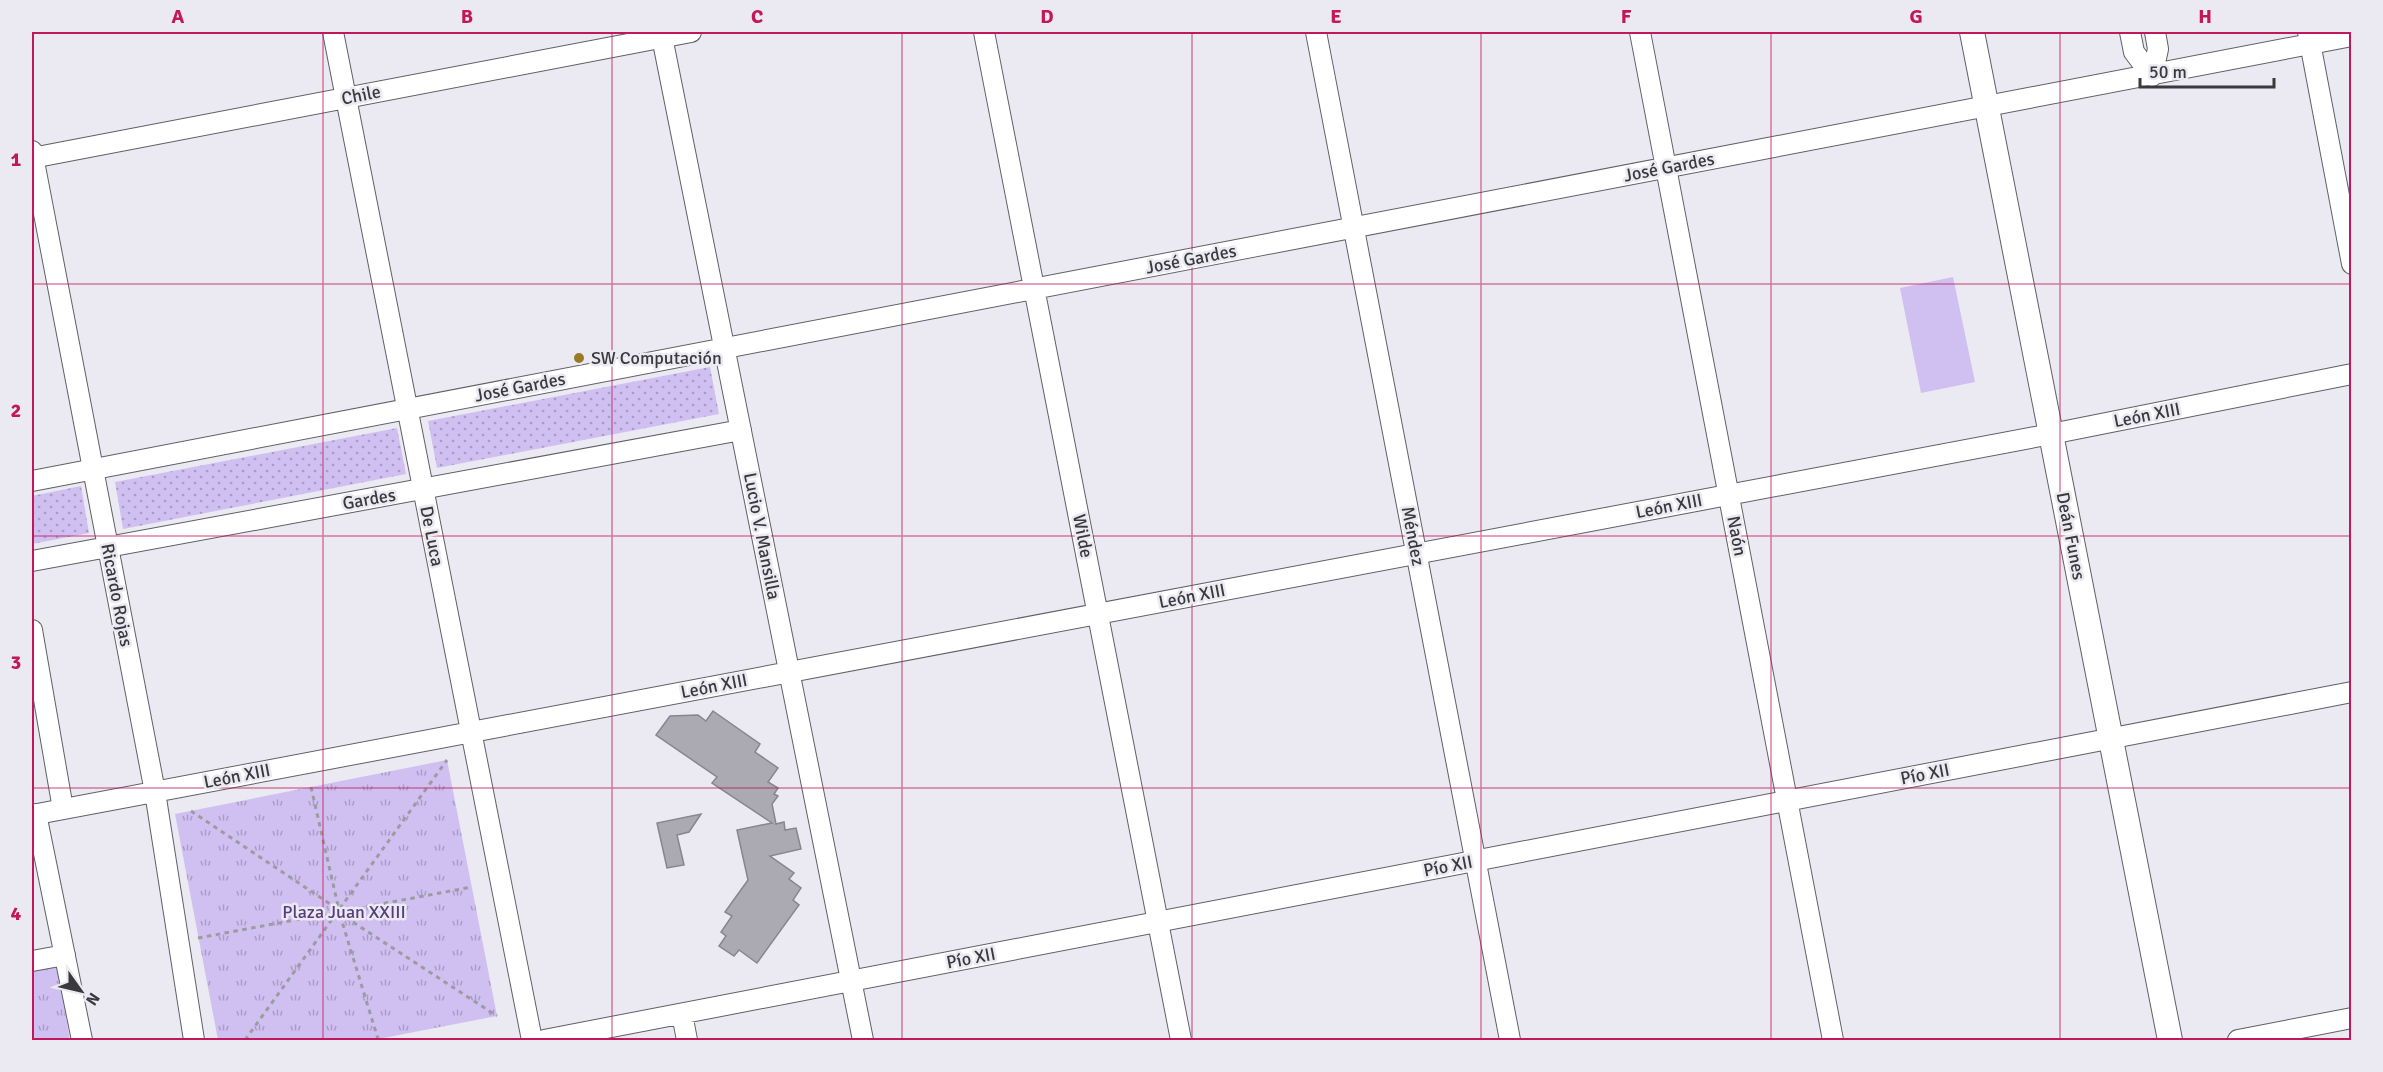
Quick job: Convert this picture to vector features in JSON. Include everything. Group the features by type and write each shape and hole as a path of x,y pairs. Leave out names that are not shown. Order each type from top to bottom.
{"street":[{"name":"De Luca","path":"333,32 532,1041"},
{"name":"Chile","path":"32,156 345,98 662,34 691,32"},
{"name":"Wilde","path":"984,32 1181,1041"},
{"name":"Méndez","path":"1316,32 1510,1041"},
{"name":"Naón","path":"1640,32 1833,1041"},
{"name":"Deán Funes","path":"1972,32 2170,1041"},
{"path":"2130,32 2134,52 2152,76"},
{"path":"2152,76 2158,49 2155,32"},
{"name":"Lucio V. Mansilla","path":"662,34 863,1041"},
{"name":"José Gardes","path":"32,481 1666,167 2152,76 2310,38 2352,36"},
{"path":"2310,38 2352,264"},
{"name":"Ricardo Rojas","path":"32,156 155,792 194,1041"},
{"name":"León XIII","path":"34,815 2051,434 2352,374"},
{"name":"Gardes","path":"32,561 741,430"},
{"path":"32,630 63,809"},
{"name":"Pío XII","path":"544,1041 2352,692"},
{"path":"34,815 82,1041"},
{"path":"32,961 65,955"},
{"path":"682,1014 687,1041"},
{"path":"2238,1041 2352,1018"}],"path":[{"path":"245,1041 447,760"},
{"path":"311,787 339,912 378,1040"},
{"path":"190,811 497,1016"},
{"path":"198,938 472,887"}],"green space":[{"path":"1953,277 1975,382 1921,393 1900,288"},
{"path":"710,367 719,414 437,468 428,421"},
{"path":"397,428 406,474 123,529 115,482"},
{"path":"81,486 89,533 32,544 32,496"},
{"name":"Plaza Juan XXIII","path":"447,760 497,1016 373,1040 218,1040 175,814"},
{"path":"57,965 70,1040 32,1040 32,970"}],"building":[{"path":"713,711 760,744 755,752 778,768 768,782 778,788 774,794 778,796 772,804 776,824 784,822 785,830 796,828 801,849 770,856 794,873 789,879 801,888 793,900 799,905 757,963 739,950 734,956 719,946 726,936 721,932 732,916 725,912 748,880 737,830 772,823 712,783 717,777 656,735 670,716 698,715 706,721"},
{"path":"701,814 689,832 677,835 684,865 667,868 657,823"}],"place":[{"name":"SW Computación","path":"579,358"}]}
